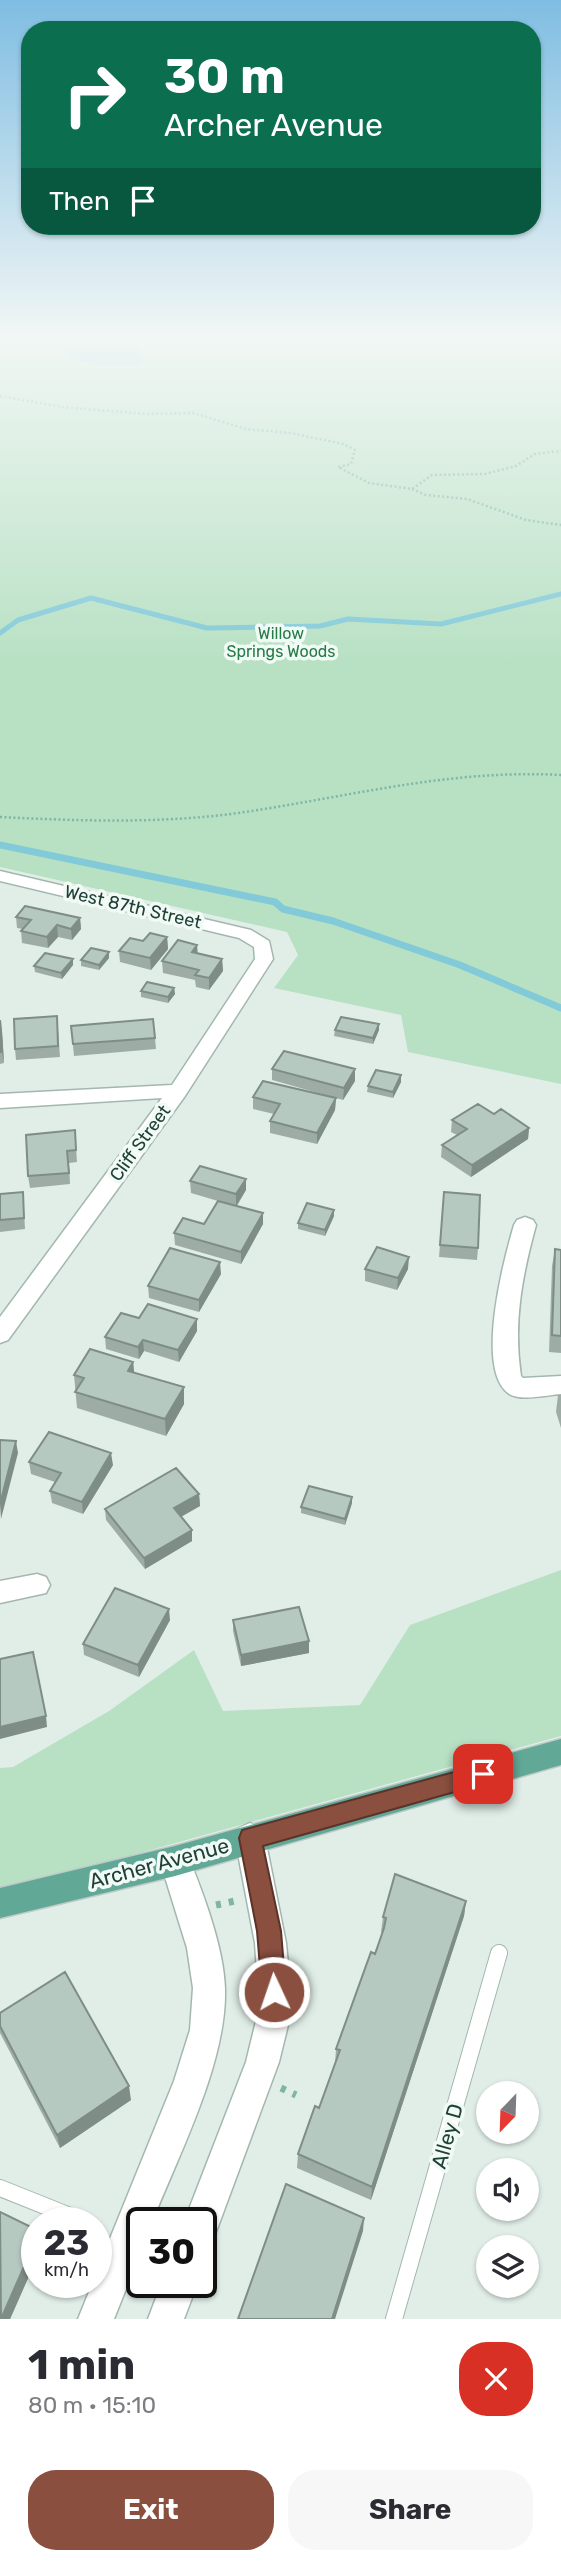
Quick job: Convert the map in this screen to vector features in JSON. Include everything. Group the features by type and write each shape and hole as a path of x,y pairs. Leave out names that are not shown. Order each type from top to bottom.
{"main road":[{"name":"Archer Avenue","path":"0,1903 175,1861 561,1752"}],"street":[{"name":"West 87th Street","path":"0,876 227,929 257,939 263,945"},
{"name":"Cliff Street","path":"0,1334 178,1091 258,971 264,959 263,945"},
{"path":"0,1101 178,1091"},
{"path":"525,1225 510,1276 503,1321 509,1379 517,1388 561,1385"},
{"path":"0,1592 37,1585"},
{"path":"207,2207 258,2079 274,2010 274,1974 269,1931 250,1838"},
{"path":"150,2207 206,2030 209,1988 203,1948 175,1861"},
{"path":"96,2319 126,2275"}],"lane":[{"name":"Alley D","path":"394,2319 499,1953"},
{"path":"0,2188 48,2207"},
{"path":"112,2252 126,2265"}],"path":[{"path":"345,444 355,450 351,464 338,467 369,483 412,489 426,495 467,499 526,520 561,525"},
{"path":"412,489 432,475 485,474 516,466 535,454 561,451"},
{"path":"0,817 83,821 242,812 394,785 471,776 561,775"},
{"path":"212,1906 239,1900"}],"green space":[{"name":"Willow Springs Woods","path":"0,444 561,444 561,1084 408,1052 401,1015 274,988 298,955 287,932 0,867"},
{"path":"561,1570 561,1736 53,1877 0,1888 0,1768 13,1767 109,1711 194,1650 223,1711 360,1705 410,1625"}],"building":[{"path":"25,906 80,918 71,929 57,925 47,937 21,931 31,920 16,917"},
{"path":"150,933 167,937 150,958 119,951 130,938 143,941"},
{"path":"178,940 197,945 192,952 222,959 209,978 195,975 199,970 162,961"},
{"path":"91,948 109,952 99,965 81,960"},
{"path":"45,953 73,959 61,973 34,966"},
{"path":"147,982 174,988 168,997 141,991"},
{"path":"57,1016 58,1046 15,1049 14,1019"},
{"path":"341,1017 379,1024 373,1038 335,1030"},
{"path":"153,1019 155,1038 73,1044 71,1026"},
{"path":"0,1020 2,1052 0,1052"},
{"path":"284,1051 355,1069 344,1088 272,1069"},
{"path":"376,1070 401,1075 393,1092 368,1086"},
{"path":"263,1081 336,1098 317,1133 270,1121 280,1104 253,1097"},
{"path":"478,1104 494,1114 501,1109 529,1128 472,1165 442,1145 467,1129 452,1120"},
{"path":"75,1130 76,1150 67,1151 69,1173 28,1176 26,1135"},
{"path":"200,1166 246,1179 236,1194 190,1181"},
{"path":"23,1192 24,1218 0,1220 0,1194"},
{"path":"444,1192 480,1195 478,1248 440,1245"},
{"path":"218,1201 263,1213 241,1252 174,1233 183,1218 204,1224"},
{"path":"307,1203 334,1210 325,1230 298,1223"},
{"path":"377,1247 409,1257 398,1278 365,1269"},
{"path":"170,1248 220,1262 199,1300 148,1286"},
{"path":"555,1249 561,1250 561,1336 552,1335"},
{"path":"148,1304 197,1319 178,1350 143,1340 138,1347 105,1337 121,1313 139,1318"},
{"path":"90,1349 133,1362 128,1371 184,1387 165,1419 75,1392 84,1378 74,1375"},
{"path":"49,1432 111,1453 82,1502 50,1491 61,1473 29,1462"},
{"path":"0,1440 16,1441 0,1504"},
{"path":"176,1468 199,1494 174,1508 192,1530 144,1558 105,1509"},
{"path":"309,1486 352,1497 345,1519 301,1507"},
{"path":"115,1588 169,1609 138,1665 83,1644"},
{"path":"299,1607 309,1641 241,1655 233,1620"},
{"path":"33,1652 46,1716 0,1727 0,1659"},
{"path":"395,1874 466,1901 372,2187 298,2154 315,2106 319,2108 340,2050 336,2049 371,1952 375,1954 384,1928 386,1918 383,1917"},
{"path":"65,1972 129,2086 57,2135 0,2026 0,2013"},
{"path":"286,2184 364,2218 332,2319 238,2319"},
{"path":"0,2212 21,2222 21,2273 1,2319"}],"waterway":[{"path":"0,633 18,620 91,598 207,628 320,626 348,619 441,624 561,594"},
{"path":"0,845 275,902 283,909 333,921 460,965 561,1008"}],"route":[{"path":"274,1992 269,1931 250,1838 483,1774"}]}
